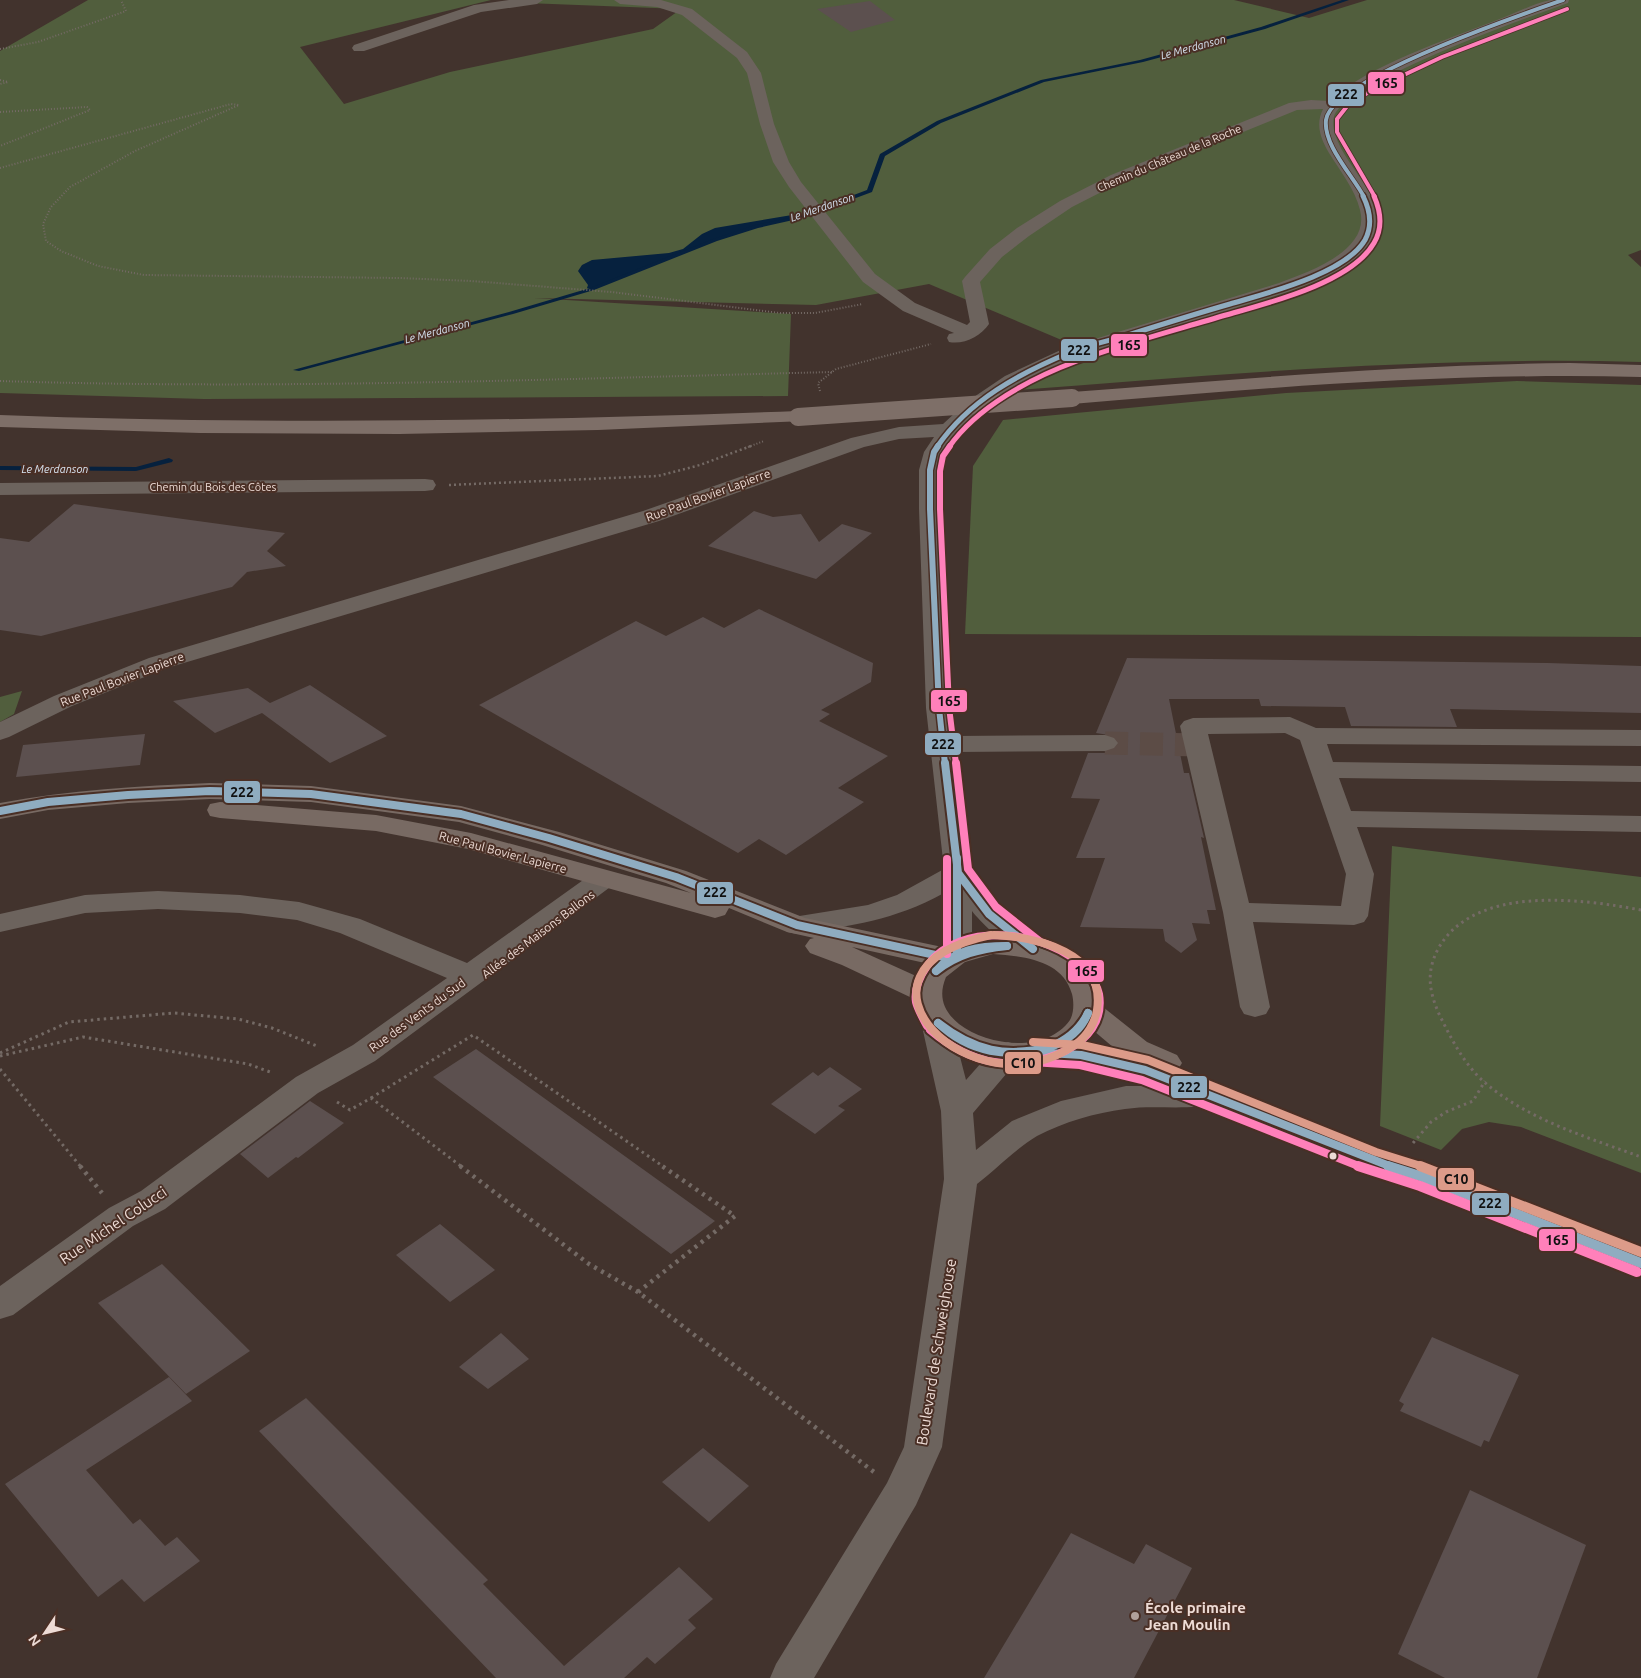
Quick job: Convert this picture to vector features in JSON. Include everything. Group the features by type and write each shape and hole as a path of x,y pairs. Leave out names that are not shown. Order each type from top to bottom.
{"highway":[{"path":"0,421 169,426 428,427 616,424 798,417 1072,398 1303,378 1394,373 1498,370 1641,371"}],"main road":[{"path":"0,812 48,802 128,795 210,791 311,794 452,812 549,838 676,877 797,925 873,943 953,956"},
{"name":"Rue Paul Bovier Lapierre","path":"0,829 99,813 234,809 385,824 470,841 603,879 708,906 852,958 926,994"},
{"path":"1020,1052 1053,1046 1070,1037 1083,1025 1089,1011 1089,995 1082,980 1070,967 1054,956 1033,949 994,945 974,948 953,956 937,968 929,980 926,994 928,1008 936,1022 954,1037 971,1045 979,1048 1020,1052 1081,1055 1145,1070 1373,1161 1423,1177 1641,1263"},
{"path":"1089,1011 1136,1050 1378,1152 1423,1177"}],"street":[{"path":"359,48 479,8 537,0"},
{"path":"620,0 658,3 687,12 742,55 754,72 767,124 781,162 869,278 908,308 968,332 963,336 940,342"},
{"path":"953,956 958,873 942,744 930,509 930,470 934,452 949,430 975,405 1012,380 1072,352 1285,287 1317,276 1339,263 1357,248 1368,233 1371,218 1363,199 1328,135 1326,118 1332,106 1356,88 1413,59 1563,0"},
{"name":"Chemin du Château de la Roche","path":"968,332 980,324 972,281 996,253 1023,232 1066,204 1117,178 1294,106 1311,104 1332,106"},
{"name":"Rue Paul Bovier Lapierre","path":"7,729 63,701 158,663 651,516 858,442 899,433 949,430"},
{"name":"Rue Paul Bovier Lapierre","path":"820,455 892,445 934,452"},
{"name":"Chemin du Bois des Côtes","path":"0,489 425,485"},
{"path":"1255,1007 1237,912 1193,726 1290,725 1311,736 1641,738"},
{"path":"1237,912 1354,916 1360,874 1311,736"},
{"path":"942,744 1105,743"},
{"path":"1323,770 1641,774"},
{"path":"1341,820 1641,824"},
{"path":"797,925 872,913 906,901 958,873"},
{"path":"958,873 989,914 1033,949"},
{"name":"Rue des Vents du Sud","path":"226,1145 307,1084 364,1053 603,879"},
{"path":"0,923 85,904 158,900 299,911 350,926 470,976"},
{"name":"Boulevard de Schweighouse","path":"791,1678 902,1493 923,1447 961,1179 957,1111 936,1022"},
{"path":"957,1111 1020,1052"},
{"path":"961,1179 1024,1129 1062,1112 1126,1097 1185,1097 1208,1094"},
{"name":"Rue Michel Colucci","path":"0,1306 121,1217 153,1200 226,1145"}],"path":[{"path":"0,49 38,42 126,11 121,0"},
{"path":"0,80 8,82 0,84"},
{"path":"0,168 231,104 239,105 135,151 70,187 51,207 43,224 46,241 61,251 98,266 144,275 399,278 471,281 612,292 780,313 827,312 896,298"},
{"path":"0,112 87,107 90,110 0,146"},
{"path":"0,381 63,383 416,383 832,372"},
{"path":"1641,910 1607,903 1559,899 1516,902 1486,909 1462,922 1444,941 1432,960 1428,983 1452,1042 1466,1063 1485,1081 1521,1108 1584,1136 1641,1157"},
{"path":"0,1055 69,1022 174,1013 238,1019 272,1028 331,1052 346,1063"},
{"path":"0,1055 83,1038 248,1064 307,1084 350,1110 473,1035 736,1216 638,1292"},
{"path":"0,1069 121,1217"},
{"path":"1423,1177 1410,1148 1415,1139 1428,1122 1451,1109 1474,1101 1485,1081"},
{"path":"371,1098 589,1264 638,1292 902,1493"}],"green space":[{"path":"88,0 491,0 300,47 344,104 450,72 653,29 681,9 526,3 519,0 1234,0 1309,18 1367,0 1641,0 1641,250 1628,255 1641,267 1641,362 1563,361 1407,364 1018,390 1097,355 929,284 816,305 534,298 791,314 788,396 204,399 0,393 0,51"},
{"path":"1517,381 1641,385 1641,637 965,634 973,466 1003,420 1286,393"},
{"path":"22,691 14,714 0,722 0,697"},
{"path":"1392,846 1641,877 1641,1173 1521,1127 1489,1122 1462,1129 1441,1150 1380,1126"}],"water":[{"path":"792,215 800,217 757,226 715,240 592,289 587,288 588,285 578,271 582,265 592,260 669,253 683,249 702,234 715,228"}],"building":[{"path":"870,1 895,20 851,32 817,9"},
{"path":"74,504 285,533 267,551 286,566 247,572 232,587 41,636 0,630 0,538 29,542"},
{"path":"754,511 773,517 801,514 819,542 842,524 872,533 816,579 708,546"},
{"path":"759,609 873,663 871,682 821,710 830,714 819,721 888,756 838,788 864,802 786,855 759,839 738,853 479,705 636,621 666,636 703,617 724,628"},
{"path":"1127,658 1548,663 1641,666 1641,713 1450,709 1457,727 1351,726 1345,707 1261,706 1259,699 1169,699 1184,773 1189,773 1204,838 1201,837 1216,910 1207,910 1210,924 1192,923 1197,940 1181,953 1165,941 1163,929 1080,927 1105,858 1076,858 1100,799 1071,798 1088,753 1106,753 1115,750 1119,744 1115,736 1096,733"},
{"path":"310,685 387,736 330,763 262,713 215,733 173,701 248,688 270,703"},
{"path":"145,734 140,765 16,777 23,745"},
{"path":"476,1049 715,1221 671,1254 433,1077"},
{"path":"830,1067 862,1089 838,1106 845,1110 815,1134 771,1104 813,1072 818,1076"},
{"path":"310,1101 344,1123 268,1178 240,1154"},
{"path":"440,1224 495,1270 450,1302 396,1255"},
{"path":"162,1264 250,1351 186,1394 98,1303"},
{"path":"501,1333 529,1359 488,1389 459,1367"},
{"path":"1432,1337 1519,1375 1489,1442 1484,1440 1481,1447 1400,1411 1404,1404 1399,1401"},
{"path":"169,1377 192,1401 86,1470 133,1524 140,1519 165,1546 177,1537 200,1561 144,1602 122,1579 98,1597 5,1484"},
{"path":"306,1398 488,1580 483,1584 564,1666 679,1567 713,1599 688,1620 696,1628 655,1664 647,1657 624,1678 496,1678 259,1431"},
{"path":"703,1448 749,1486 709,1522 662,1482"},
{"path":"1470,1490 1586,1545 1537,1678 1445,1678 1398,1654"},
{"path":"1071,1533 1134,1564 1146,1544 1192,1568 1134,1678 984,1678"}],"waterway":[{"name":"Le Merdanson","path":"297,370 511,313 592,289 715,240 757,226 800,217 870,191 882,155 939,122 1043,81 1141,61 1263,28 1347,0"},
{"name":"Le Merdanson","path":"0,468 136,469 169,460"}],"tunnel":[{"path":"1105,743 1197,745"}],"transit line":[{"name":"222","path":"1033,949 989,914 958,873 939,708 930,509 930,470 934,452 949,430 975,405 1012,380 1072,352 1285,287 1335,266 1347,258 1365,239 1370,224 1369,214 1361,192 1329,137 1326,124 1326,117 1329,111 1344,96 1401,63 1474,33 1563,0"},
{"name":"165","path":"1039,941 996,907 968,869 949,707 940,509 940,471 943,456 957,436 981,413 1017,389 1076,361 1289,296 1334,277 1363,257 1373,244 1379,230 1380,214 1371,189 1337,132 1337,119 1348,105 1404,73 1480,41 1567,9"},
{"name":"222","path":"0,811 48,802 128,795 210,791 311,794 461,814 549,838 676,877 797,925 949,958"},
{"name":"222","path":"957,858 957,954"},
{"name":"165","path":"947,859 947,954"},
{"name":"C10","path":"991,935 954,945 933,958 925,967 919,979 917,1001 926,1024 938,1037 954,1048 971,1056 989,1061 1027,1063 1062,1053 1078,1043 1089,1030 1096,1017 1098,1002 1096,988 1089,974 1078,961 1055,946 1030,938 994,935"},
{"name":"165","path":"927,1026 919,1011 916,998 917,986 922,973 931,959 944,949 960,942 977,938 1013,936 1030,938 1053,945 1081,964 1092,978 1098,992 1098,1014 1086,1036 1066,1050 1031,1062 995,1062 977,1058 944,1042 930,1030"},
{"name":"222","path":"936,971 942,964 958,953 978,948 1007,946"},
{"name":"222","path":"936,971 953,959 969,952 1007,946"},
{"name":"222","path":"1050,1047 1062,1042 1078,1030 1088,1013"},
{"name":"222","path":"1050,1047 1062,1042 1078,1030 1088,1013"},
{"name":"222","path":"938,1023 950,1033 963,1040 991,1050 1005,1053 1020,1053 1050,1047"},
{"name":"222","path":"938,1023 961,1041 990,1052 1021,1053 1050,1047"},
{"name":"C10","path":"1033,1042 1082,1045 1148,1060 1376,1152 1427,1168 1641,1252"},
{"name":"222","path":"1032,1052 1081,1055 1145,1070 1373,1161 1423,1177 1641,1263"},
{"name":"165","path":"1031,1062 1080,1065 1142,1080 1369,1170 1420,1186 1637,1272"}],"place":[{"name":"École primaire Jean Moulin","path":"1135,1616"}]}
